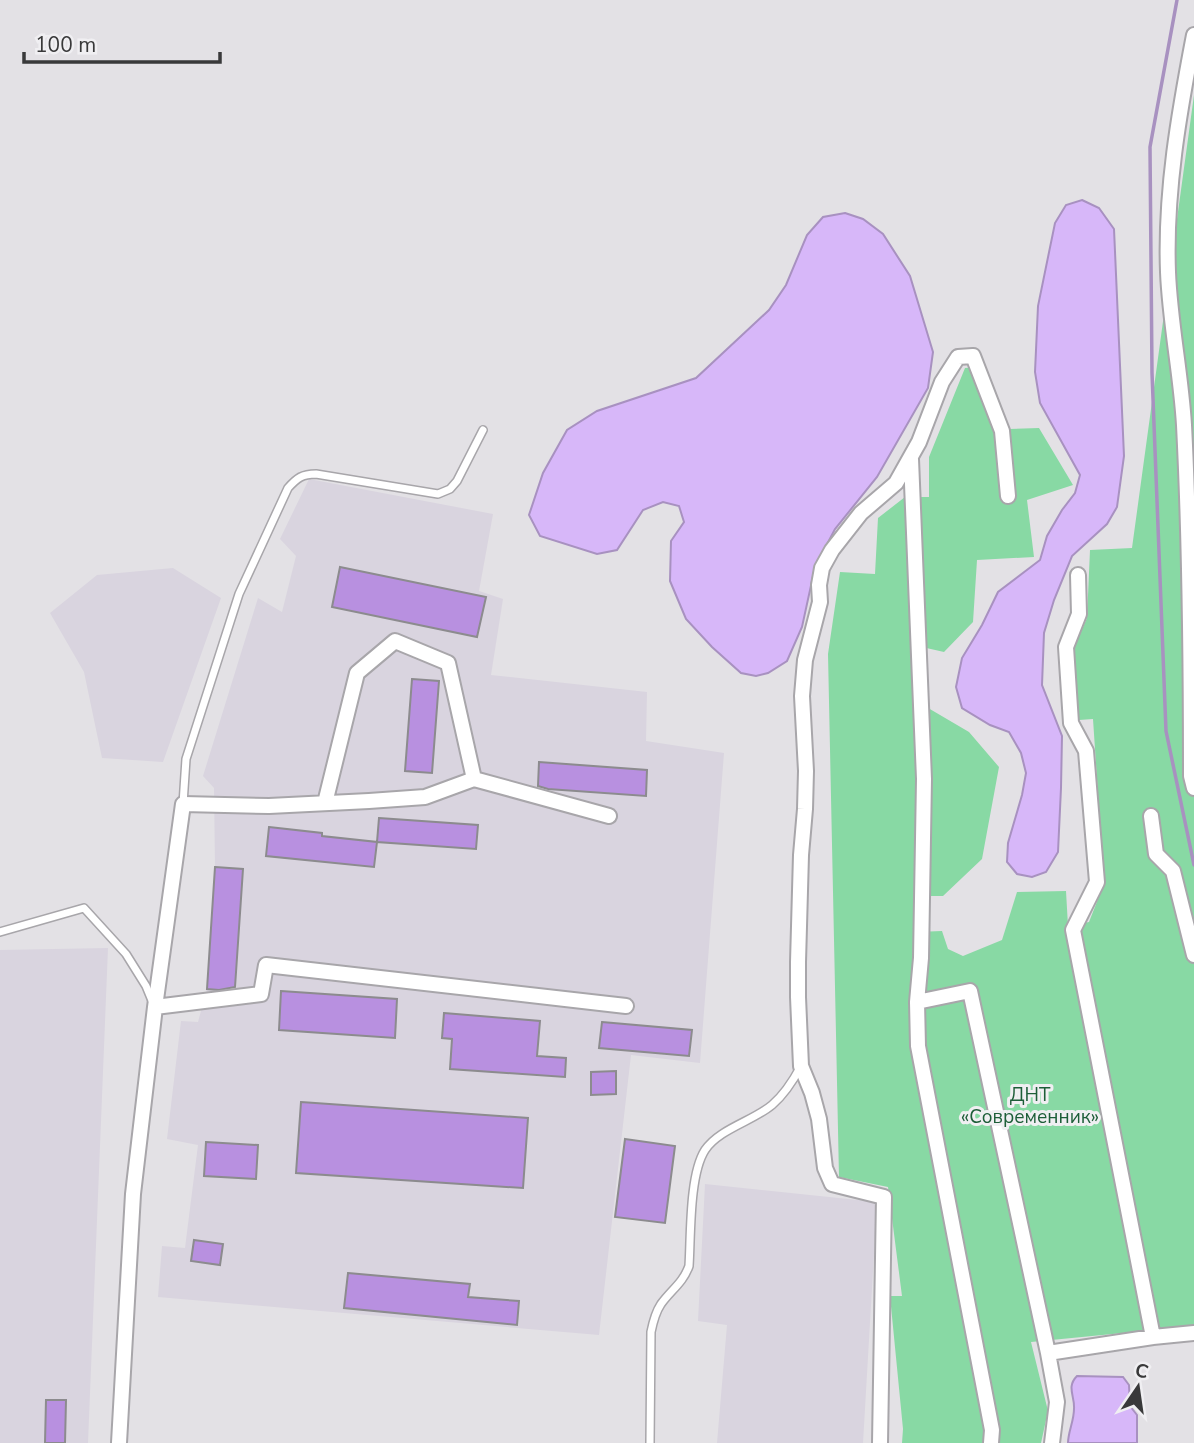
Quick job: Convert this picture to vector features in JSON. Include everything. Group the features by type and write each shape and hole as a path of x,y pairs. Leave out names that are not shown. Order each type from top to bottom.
{"street":[{"path":"1194,35 1169,186 1167,232 1168,275 1184,422 1192,619 1191,776 1194,788"},
{"path":"880,1443 884,1197 832,1184 825,1168 819,1119 801,1066 797,996 806,771 802,696 806,660 820,602 822,568 832,550 861,513 896,483 919,442 942,382 958,357 973,356 1002,431 1008,496"},
{"path":"911,457 924,779 918,1046 992,1430 991,1443"},
{"path":"1078,575 1079,614 1066,647 1071,723 1086,751 1097,882 1073,930 1153,1337"},
{"path":"325,803 356,673 395,641 448,663 474,779"},
{"path":"120,1443 133,1194 183,804 269,806 425,797 474,779 609,816"},
{"path":"1151,816 1156,854 1173,871 1194,955"},
{"path":"155,1007 261,994 266,965 626,1006"},
{"path":"917,1002 970,991 1057,1402 1052,1443"},
{"path":"1048,1353 1153,1337 1194,1334"}],"lane":[{"path":"183,804 186,759 239,594 288,488 305,474 316,474 438,494 450,489 457,481 483,430"},
{"path":"0,932 85,908 126,954 146,986 155,1007"},
{"path":"650,1443 651,1332 654,1315 685,1277 689,1266 694,1190 705,1149 716,1138 771,1106 790,1086 801,1066"}],"shaded area":[{"path":"1082,200 1099,208 1114,229 1124,456 1117,507 1107,524 1072,556 1044,633 1042,685 1062,736 1058,852 1046,872 1032,877 1017,874 1007,862 1008,843 1026,773 1021,753 1009,732 990,725 962,708 956,687 962,658 998,592 1040,560 1047,536 1075,493 1080,475 1040,403 1035,372 1038,306 1055,223 1066,205"},
{"path":"845,213 863,219 883,234 910,276 933,352 928,388 877,477 835,529 815,567 802,627 787,661 768,673 756,676 741,673 686,619 670,581 671,541 684,522 679,506 663,502 643,510 617,550 597,554 540,536 529,515 543,473 567,430 597,411 696,378 769,310 786,285 807,235 823,217"},
{"path":"309,479 493,514 479,591 503,599 491,675 647,692 646,741 724,753 700,1063 631,1055 599,1335 158,1297 162,1246 185,1248 198,1145 167,1139 181,1021 198,1022 207,989 215,867 214,788 203,776 258,598 282,612 296,556 280,539"},
{"path":"173,568 221,598 163,762 102,758 84,672 50,613 97,575"},
{"path":"108,948 88,1443 0,1443 0,950"},
{"path":"705,1184 877,1202 863,1443 717,1443 727,1325 698,1321"},
{"path":"1077,1376 1123,1377 1129,1385 1130,1406 1137,1415 1137,1443 1068,1443 1074,1413 1071,1388"}],"green space":[{"name":"ДНТ «Современник»","path":"1194,95 1194,1326 1031,1342 1048,1411 1041,1443 902,1443 903,1429 890,1296 902,1296 888,1187 839,1177 828,654 840,572 875,574 878,518 905,497 929,497 929,457 965,368 981,367 1009,429 1039,428 1073,485 1027,500 1034,557 977,560 973,622 944,652 922,647 923,705 969,732 999,767 982,859 943,896 919,896 917,932 942,931 948,949 963,956 1002,940 1017,892 1066,891 1068,926 1089,922 1104,884 1093,719 1079,720 1073,650 1087,618 1090,550 1132,548"}],"building":[{"path":"340,567 486,597 477,637 332,607"},
{"path":"412,679 439,681 432,773 405,771"},
{"path":"539,762 647,770 646,796 538,786"},
{"path":"379,818 478,825 476,849 377,842"},
{"path":"269,827 377,842 374,867 266,856"},
{"path":"215,867 243,869 235,987 219,990 207,989"},
{"path":"281,991 397,999 395,1038 279,1030"},
{"path":"444,1013 540,1021 537,1056 566,1058 565,1077 450,1069 452,1039 442,1038"},
{"path":"602,1022 692,1030 689,1056 599,1048"},
{"path":"616,1071 616,1094 591,1095 591,1072"},
{"path":"301,1102 528,1118 523,1188 296,1173"},
{"path":"625,1139 675,1146 665,1223 615,1217"},
{"path":"206,1142 258,1145 256,1179 204,1176"},
{"path":"194,1240 223,1244 220,1265 191,1261"},
{"path":"348,1273 470,1284 468,1297 519,1301 517,1325 344,1308"},
{"path":"46,1400 66,1400 65,1443 45,1443"}],"waterway":[{"path":"1177,0 1150,147 1152,373 1166,731 1194,865"}]}
